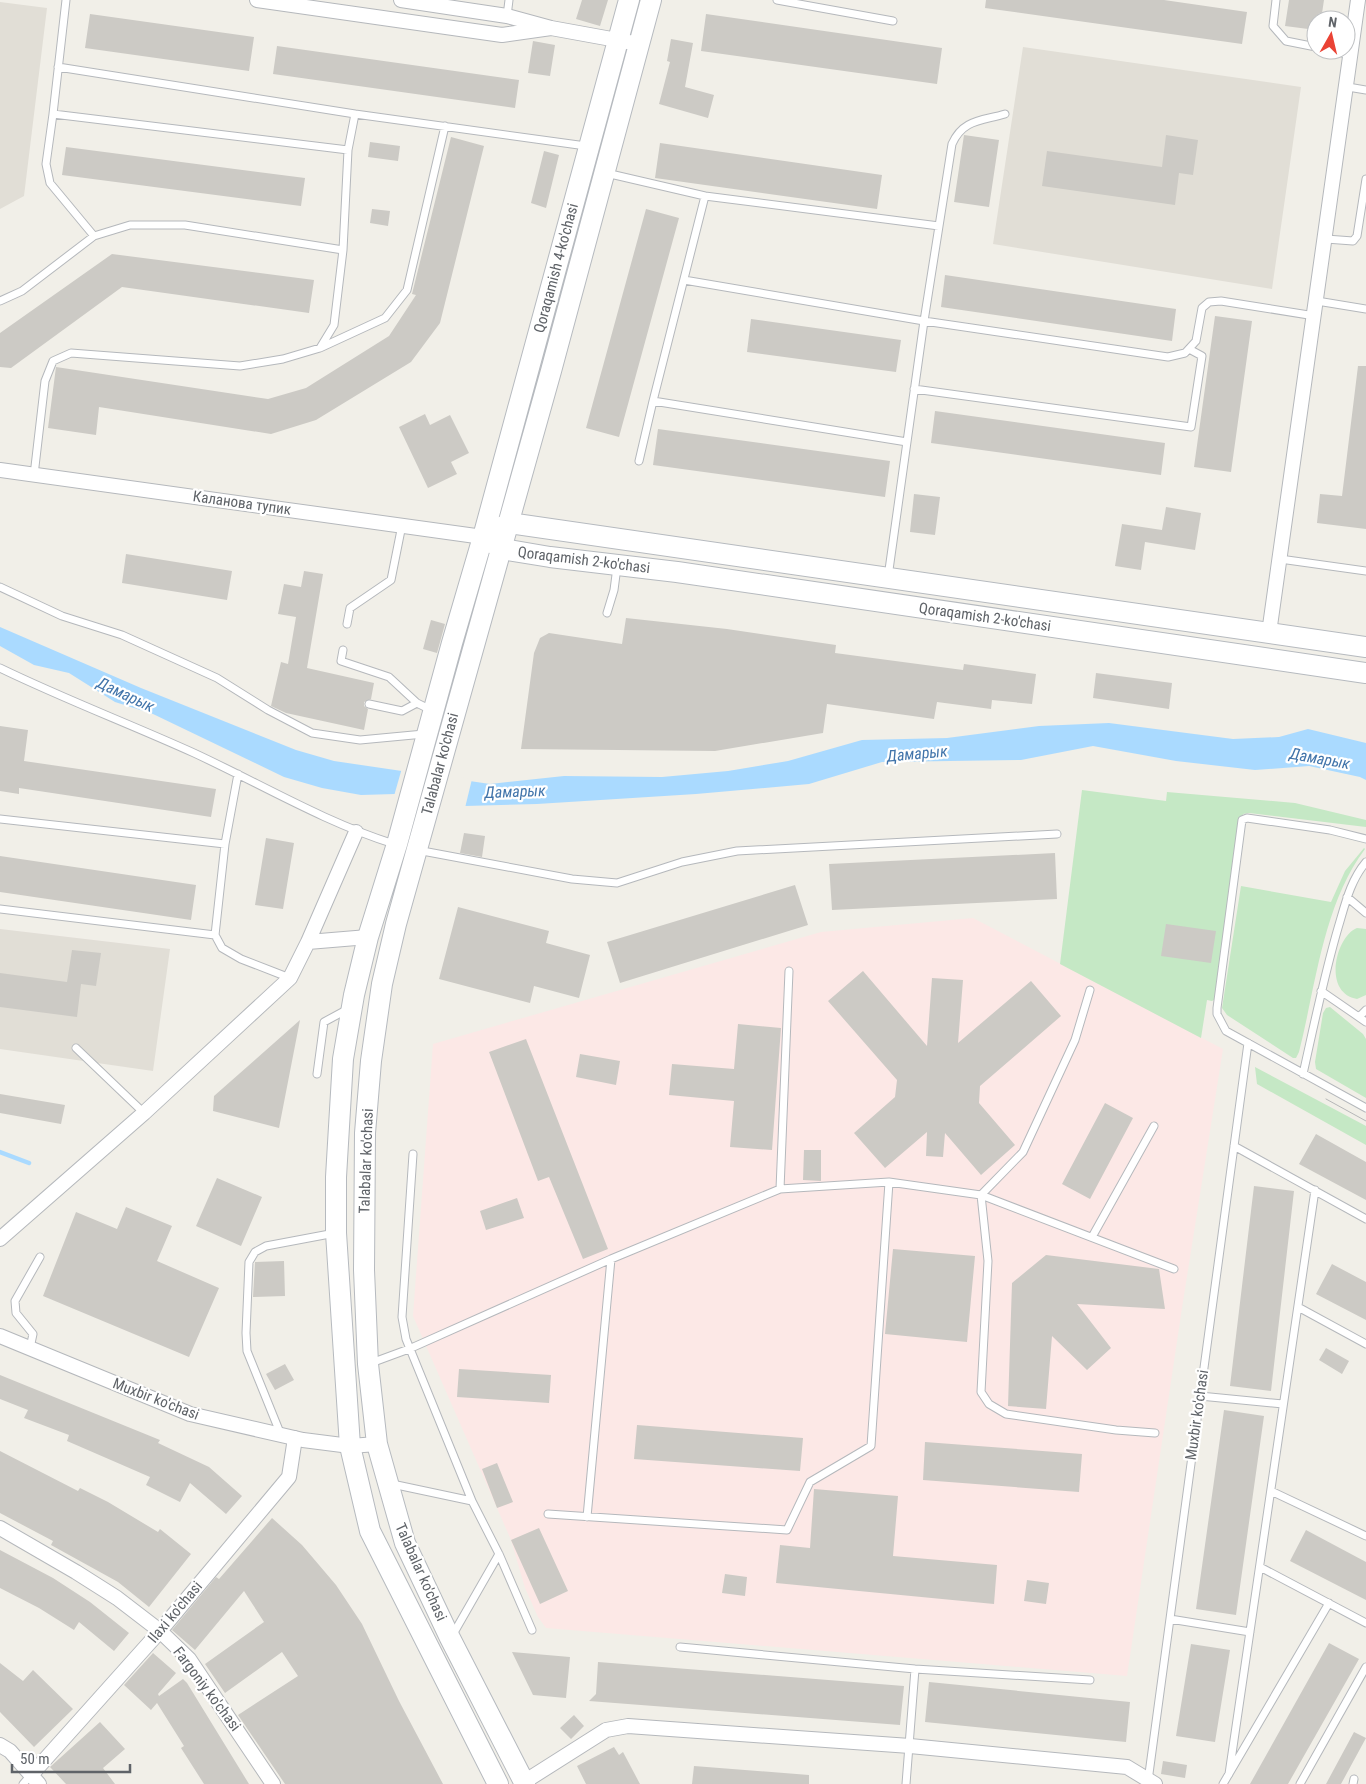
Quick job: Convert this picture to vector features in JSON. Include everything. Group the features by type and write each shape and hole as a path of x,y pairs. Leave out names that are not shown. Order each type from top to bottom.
{"main road":[{"name":"Qoraqamish 4-ko'chasi","path":"483,537 630,0"},
{"name":"Qoraqamish 4-ko'chasi","path":"509,523 651,0"},
{"path":"483,537 509,523"},
{"name":"Qoraqamish 2-ko'chasi","path":"509,523 1356,645"},
{"name":"Talabalar ko'chasi","path":"509,523 441,762 382,984 371,1061 365,1134 364,1270 368,1364 377,1444 386,1482 405,1543 450,1638 523,1783"},
{"name":"Qoraqamish 2-ko'chasi","path":"483,537 502,549 550,557 618,564 1366,673"},
{"name":"Talabalar ko'chasi","path":"483,537 425,707 427,734 397,844 368,937 352,1007 343,1060 336,1177 336,1233 350,1446 370,1531 498,1784"},
{"path":"1344,669 1356,645"},
{"path":"397,844 417,850"}],"street":[{"path":"257,0 502,35 551,28"},
{"path":"401,0 507,16 551,28 639,44"},
{"path":"1356,18 1358,0"},
{"path":"1269,633 1351,60"},
{"name":"Каланова тупик","path":"0,470 483,537"},
{"path":"0,1238 144,1113 290,978 308,942 356,832"},
{"path":"308,942 368,937"},
{"name":"Muxbir ko'chasi","path":"0,1336 190,1414 288,1437 350,1446 377,1444"},
{"name":"Ilaxi ko'chasi","path":"31,1781 289,1477 288,1437"},
{"name":"Fargoniy ko'chasi","path":"0,1528 117,1598 160,1631 189,1659 273,1784"},
{"path":"523,1783 606,1730 628,1726 910,1746 1127,1767 1150,1782"},
{"path":"0,1744 31,1781"}],"lane":[{"path":"66,0 46,172 50,183 94,236"},
{"path":"507,16 509,0"},
{"path":"777,0 893,21"},
{"path":"1276,0 1273,26 1286,41 1306,45"},
{"path":"58,67 355,114 589,146"},
{"path":"1348,87 1366,90"},
{"path":"53,114 348,150"},
{"path":"320,348 334,325 343,250 348,150 355,114"},
{"path":"888,578 924,321 952,144 958,131 969,123 1005,114"},
{"path":"34,475 45,380 53,361 71,353 240,366 283,359 320,348 385,318 406,290 445,126"},
{"path":"604,172 705,196 939,226"},
{"path":"1326,238 1354,241 1357,236 1366,179"},
{"path":"639,461 705,196"},
{"path":"0,301 22,291 94,236 130,225 185,224 343,250"},
{"path":"684,280 924,321 1168,357 1185,353 1196,341 1202,308 1209,302 1221,301 1315,316"},
{"path":"1317,301 1366,309"},
{"path":"914,389 1191,427 1202,356 1189,349"},
{"path":"653,401 907,442"},
{"path":"347,624 350,608 391,580 402,525"},
{"path":"1280,559 1366,571"},
{"path":"607,613 614,590 618,564"},
{"path":"0,586 62,616 122,635 218,678 268,710 312,734 360,740 427,734"},
{"path":"343,650 341,661 389,677 425,707"},
{"path":"0,668 50,692 194,753 356,832 397,844"},
{"path":"369,704 402,711 425,707"},
{"path":"238,774 225,844 215,934 222,948 241,959 290,978"},
{"path":"1366,839 1330,830 1247,818 1240,822 1216,1008 1226,1031 1366,1108"},
{"path":"0,819 225,844"},
{"path":"417,850 572,879 617,883 682,862 737,851 1057,834"},
{"path":"1303,1074 1321,991 1347,896 1354,880 1366,862"},
{"path":"1347,896 1366,913"},
{"path":"0,909 215,934"},
{"path":"780,1189 789,971"},
{"path":"981,1195 1023,1152 1075,1040 1090,990"},
{"path":"1321,991 1366,1022"},
{"path":"316,1074 324,1022 352,1007"},
{"path":"1360,1017 1366,1010"},
{"name":"Muxbir ko'chasi","path":"1150,1782 1170,1619 1248,1043"},
{"path":"76,1048 144,1113"},
{"path":"1092,1237 1154,1126"},
{"path":"1234,1146 1366,1219"},
{"path":"413,1154 402,1317 409,1350 472,1501 499,1554 532,1630"},
{"path":"368,1364 409,1350 611,1259 780,1189 889,1182 981,1195 1174,1269"},
{"path":"548,1514 787,1530 810,1482 872,1446 889,1182"},
{"path":"1229,1774 1315,1190"},
{"path":"981,1195 988,1261 981,1392 989,1404 1006,1414 1116,1430 1155,1433"},
{"path":"288,1437 247,1351 249,1262 255,1252 266,1246 336,1233"},
{"path":"30,1348 33,1334 16,1313 15,1302 40,1257"},
{"path":"587,1517 611,1259"},
{"path":"1298,1307 1366,1344"},
{"path":"1200,1396 1283,1404"},
{"path":"386,1482 472,1501"},
{"path":"1270,1491 1366,1536"},
{"path":"450,1638 499,1554"},
{"path":"1260,1567 1366,1622"},
{"path":"1223,1784 1329,1603"},
{"path":"1170,1619 1250,1632"},
{"path":"680,1647 915,1669 1090,1680"},
{"path":"1300,1784 1366,1667"},
{"path":"906,1784 915,1669"}],"shaded area":[{"path":"0,2 47,8 24,196 0,209"},
{"path":"1023,47 1301,87 1272,289 993,244"},
{"path":"973,918 1223,1049 1127,1676 546,1628 538,1617 525,1588 511,1540 413,1316 433,1044 821,932"},
{"path":"0,929 170,949 153,1071 0,1049"}],"green space":[{"path":"1082,790 1166,801 1167,792 1295,803 1366,820 1366,827 1249,813 1243,814 1217,998 1212,1001 1207,1000 1201,1038 1060,964"},
{"path":"1364,848 1339,895 1330,920 1316,973 1299,1052 1296,1058 1293,1058 1227,1015 1222,1008 1241,886 1331,902 1345,871"},
{"path":"1357,928 1366,929 1366,995 1357,999 1346,994 1339,986 1336,964 1344,941"},
{"path":"1330,1007 1363,1034 1366,1039 1366,1098 1316,1069 1315,1062 1323,1013 1326,1008"},
{"path":"1255,1067 1366,1126 1366,1145 1257,1084"}],"water":[{"name":"Дамарык","path":"0,627 141,688 296,750 334,761 490,784 564,776 662,777 728,771 788,761 862,740 947,738 1039,726 1109,723 1233,739 1279,737 1308,729 1366,743 1366,780 1309,766 1255,770 1176,761 1093,746 1021,760 882,762 809,784 696,794 537,804 465,806 395,794 361,795 322,788 284,777 153,714 115,702 69,673 34,665 0,646"}],"pier":[{"path":"402,768 472,779 465,808 394,796"}],"building":[{"path":"582,0 608,0 600,26 576,19"},
{"path":"986,0 1164,0 1247,12 1242,44 985,8"},
{"path":"1289,0 1324,0 1322,10 1306,10 1306,29 1285,26"},
{"path":"90,14 254,37 249,71 85,48"},
{"path":"706,14 942,48 937,84 701,51"},
{"path":"671,39 693,43 685,87 714,95 708,118 659,104 670,62 667,61"},
{"path":"533,41 555,45 550,76 528,73"},
{"path":"277,46 519,80 515,108 273,74"},
{"path":"964,135 999,140 989,207 954,202"},
{"path":"1166,135 1198,140 1193,175 1179,173 1175,205 1042,186 1047,151 1162,167"},
{"path":"451,137 484,146 440,323 411,362 316,420 271,434 99,407 96,435 48,428 56,367 268,399 306,388 389,336 416,295 412,294"},
{"path":"370,142 400,146 398,161 368,157"},
{"path":"660,143 882,175 877,209 655,178"},
{"path":"66,147 305,178 301,206 62,175"},
{"path":"544,151 559,155 546,208 531,203"},
{"path":"372,209 390,211 388,226 370,223"},
{"path":"646,209 679,218 619,437 586,428"},
{"path":"112,254 314,280 309,313 122,287 11,368 0,367 0,333"},
{"path":"945,275 1176,309 1172,341 941,307"},
{"path":"1215,316 1252,321 1231,472 1194,467"},
{"path":"751,319 901,340 896,372 747,352"},
{"path":"1358,366 1366,366 1366,529 1317,523 1320,494 1342,496"},
{"path":"935,411 1165,443 1161,475 931,443"},
{"path":"425,414 430,425 450,415 469,453 451,462 457,474 428,488 399,427"},
{"path":"658,429 890,461 885,497 653,465"},
{"path":"914,494 940,497 935,535 910,532"},
{"path":"1166,507 1201,513 1195,550 1145,542 1141,570 1115,566 1122,524 1162,530"},
{"path":"126,554 232,571 227,600 122,583"},
{"path":"304,571 323,574 307,668 374,683 371,699 364,702 364,706 368,709 364,730 286,713 271,706 281,662 288,664 296,617 278,614 284,584 301,587"},
{"path":"626,618 727,629 836,645 835,653 963,670 964,664 1036,674 1032,704 992,700 991,709 937,702 934,719 827,704 823,733 715,751 521,749 534,653 540,638 549,633 622,644"},
{"path":"431,620 445,624 437,653 423,649"},
{"path":"1096,673 1172,683 1169,709 1093,698"},
{"path":"0,726 28,730 24,761 216,789 211,817 19,788 19,794 0,791"},
{"path":"464,833 485,836 482,857 460,853"},
{"path":"266,838 294,843 283,909 255,905"},
{"path":"1055,853 1057,899 832,910 829,864"},
{"path":"0,856 196,885 191,920 0,892"},
{"path":"795,885 808,925 620,983 607,942"},
{"path":"458,907 549,931 546,943 590,955 579,998 534,986 530,1003 439,979"},
{"path":"1166,924 1216,931 1211,963 1161,956"},
{"path":"72,950 101,953 96,986 81,984 77,1017 0,1007 0,973 67,982"},
{"path":"863,971 927,1046 932,978 963,980 958,1043 1031,981 1061,1016 980,1086 979,1103 1015,1145 981,1175 945,1133 943,1157 926,1156 927,1132 885,1168 854,1133 895,1097 897,1080 828,1001"},
{"path":"300,1020 279,1128 213,1111 214,1096"},
{"path":"738,1024 781,1028 772,1150 730,1147 734,1101 669,1095 672,1064 734,1069"},
{"path":"526,1039 608,1249 583,1259 549,1177 538,1181 489,1052"},
{"path":"580,1054 620,1061 616,1085 576,1077"},
{"path":"0,1094 65,1105 61,1124 0,1113"},
{"path":"1105,1103 1133,1118 1090,1199 1062,1184"},
{"path":"1316,1134 1366,1162 1366,1200 1299,1164"},
{"path":"804,1150 821,1150 821,1181 803,1180"},
{"path":"217,1178 262,1197 241,1246 196,1226"},
{"path":"1254,1186 1294,1191 1271,1391 1230,1386"},
{"path":"517,1198 524,1218 486,1230 480,1211"},
{"path":"126,1207 172,1226 157,1261 219,1288 189,1357 43,1296 76,1212 117,1229"},
{"path":"893,1249 975,1256 967,1342 885,1334"},
{"path":"1046,1255 1159,1269 1165,1309 1077,1304 1111,1348 1087,1370 1052,1336 1046,1409 1008,1406 1012,1283"},
{"path":"284,1261 285,1296 253,1297 255,1262"},
{"path":"1332,1264 1366,1282 1366,1320 1316,1294"},
{"path":"1326,1348 1349,1361 1342,1374 1319,1360"},
{"path":"285,1364 294,1380 275,1390 266,1374"},
{"path":"459,1369 551,1375 549,1403 457,1397"},
{"path":"0,1375 160,1440 158,1443 209,1467 242,1496 226,1514 190,1483 180,1502 146,1485 150,1477 67,1441 69,1435 24,1418 28,1410 0,1399"},
{"path":"1224,1410 1264,1416 1236,1615 1196,1609"},
{"path":"637,1425 803,1438 800,1471 634,1459"},
{"path":"925,1442 1082,1454 1079,1492 923,1480"},
{"path":"0,1451 78,1491 80,1488 108,1502 158,1532 160,1529 191,1554 149,1607 118,1582 51,1545 53,1541 0,1513"},
{"path":"497,1463 513,1502 497,1508 482,1469"},
{"path":"814,1489 898,1496 893,1556 997,1565 994,1604 776,1583 780,1545 810,1548"},
{"path":"272,1518 302,1545 336,1585 362,1624 399,1701 443,1784 285,1784 238,1715 298,1676 282,1652 225,1693 205,1664 264,1622 244,1591 195,1650 172,1630 216,1577 219,1579"},
{"path":"539,1528 568,1591 540,1604 511,1540"},
{"path":"1306,1530 1366,1562 1366,1600 1290,1561"},
{"path":"0,1550 53,1578 90,1602 129,1633 114,1651 79,1622 74,1630 39,1608 0,1588"},
{"path":"725,1574 747,1577 745,1596 722,1593"},
{"path":"1027,1580 1049,1583 1046,1604 1024,1601"},
{"path":"1329,1643 1359,1659 1288,1784 1250,1784"},
{"path":"1191,1644 1230,1650 1215,1742 1176,1736"},
{"path":"512,1652 570,1657 566,1698 533,1695"},
{"path":"153,1653 176,1673 158,1694 159,1696 183,1679 249,1784 204,1784 181,1748 184,1746 157,1703 151,1710 124,1685"},
{"path":"598,1662 904,1686 900,1725 589,1701 596,1694"},
{"path":"0,1663 23,1681 33,1670 73,1709 34,1747 0,1712"},
{"path":"929,1682 1130,1702 1126,1742 925,1722"},
{"path":"574,1715 584,1726 571,1739 560,1728"},
{"path":"100,1722 125,1749 103,1768 115,1784 66,1784 50,1767"},
{"path":"1354,1732 1366,1738 1341,1784 1326,1784"},
{"path":"614,1747 619,1755 623,1752 640,1784 586,1784 577,1766"},
{"path":"1163,1761 1187,1765 1185,1778 1161,1774"},
{"path":"694,1766 809,1775 809,1784 692,1784"}],"waterway":[{"path":"0,1152 29,1163"}],"tram line":[{"path":"1326,1099 1366,1121"}]}
